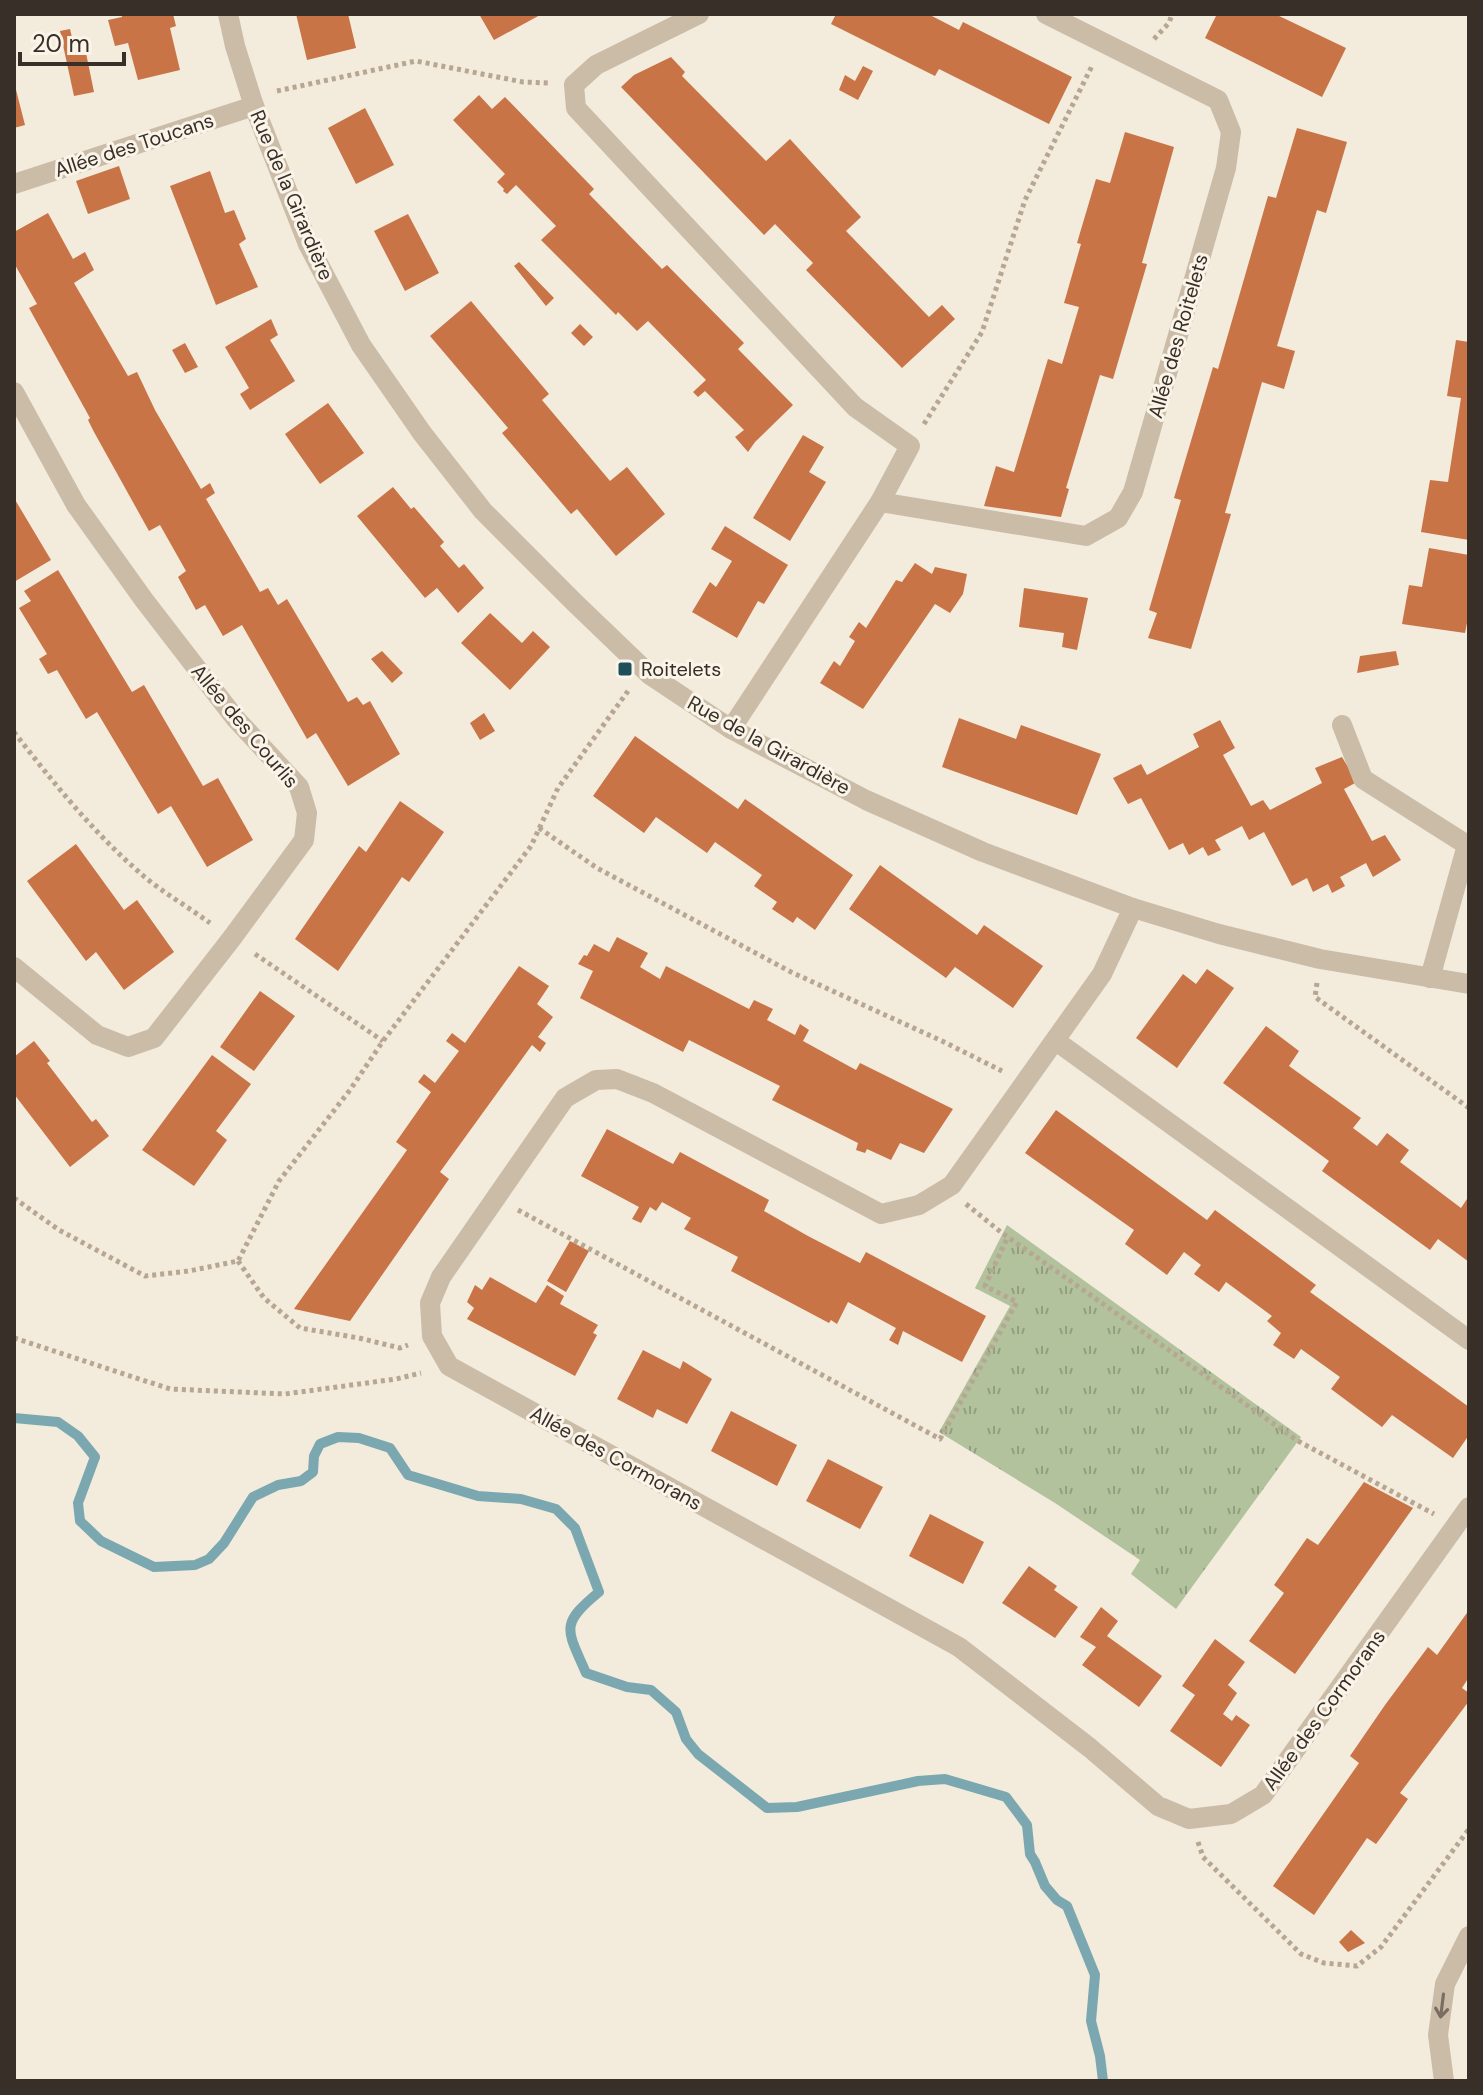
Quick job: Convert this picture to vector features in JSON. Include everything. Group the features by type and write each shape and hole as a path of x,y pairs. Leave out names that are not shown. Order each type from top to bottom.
{"street":[{"name":"Rue de la Girardière","path":"228,14 253,102 308,244 361,345 422,433 483,511 644,669 731,729 881,806 983,852 1133,908 1219,934 1320,959 1469,984"},
{"path":"699,14 596,65 574,85 576,108 855,407 910,446 880,502 731,729"},
{"name":"Allée des Roitelets","path":"880,502 1086,536 1118,518 1133,492 1226,168 1231,132 1218,100 1046,14"},
{"name":"Allée des Toucans","path":"14,184 253,102"},
{"name":"Allée des Courlis","path":"14,392 76,505 235,718 299,787 307,813 304,840 154,1038 128,1047 97,1035 14,967"},
{"path":"1342,725 1363,779 1467,845 1430,978"},
{"path":"449,1366 432,1336 430,1303 441,1277 565,1098 596,1080 617,1079 653,1093 881,1214 919,1205 952,1185 1026,1083 1102,974 1133,908"},
{"path":"1056,1041 1469,1340"},
{"name":"Allée des Cormorans","path":"449,1366 959,1647 1090,1748 1158,1806 1189,1819 1231,1814 1263,1795 1469,1507"},
{"path":"1444,2081 1438,2035 1445,1984 1469,1936"}],"path":[{"path":"910,446 982,332 1025,200 1103,43"},
{"path":"253,102 416,61 523,82 574,85"},
{"path":"238,1261 279,1181 531,846 558,788 644,669"},
{"path":"14,732 76,809 142,875 383,1041"},
{"path":"539,828 597,868 791,972 1026,1083"},
{"path":"1320,959 1315,997 1469,1108"},
{"path":"947,1188 1008,1236 1298,1441 1455,1528"},
{"path":"497,1196 940,1439 1017,1302 985,1286 1008,1236"},
{"path":"14,1198 59,1230 145,1276 238,1261"},
{"path":"238,1261 264,1298 300,1328 400,1348 432,1336"},
{"path":"14,1338 170,1389 285,1394 396,1379 449,1366"},
{"path":"1189,1819 1203,1857 1301,1954 1324,1963 1357,1966 1381,1947 1469,1829"}],"green space":[{"path":"1007,1225 1301,1437 1176,1609 1131,1574 1140,1560 1055,1503 939,1432 1010,1306 975,1288"}],"building":[{"path":"122,14 173,14 176,26 170,28 180,70 138,80 128,43 115,46 108,20 122,17"},
{"path":"296,14 348,14 356,48 307,60"},
{"path":"479,14 542,14 494,40"},
{"path":"836,14 928,14 959,30 963,22 1072,77 1049,124 939,69 935,76 831,24"},
{"path":"1217,14 1275,14 1346,48 1322,97 1205,38"},
{"path":"70,29 76,55 86,53 94,92 74,96 60,31"},
{"path":"671,57 685,72 682,76 766,161 790,139 861,217 846,231 929,317 942,305 955,319 902,368 806,270 813,263 775,224 764,235 621,87 634,75"},
{"path":"863,66 873,71 858,100 839,90 845,75 855,81"},
{"path":"14,82 25,125 14,128"},
{"path":"479,95 492,109 505,97 594,189 589,194 662,269 667,265 744,343 738,349 793,405 748,452 735,437 744,430 705,391 698,397 693,392 706,380 648,321 637,331 618,312 616,315 541,240 556,226 516,185 507,194 503,191 497,182 505,174 453,120"},
{"path":"365,108 394,165 356,184 328,128"},
{"path":"1297,128 1347,142 1326,213 1317,210 1277,346 1295,351 1284,389 1262,382 1225,513 1231,514 1191,649 1148,638 1157,613 1149,610 1181,500 1174,498 1213,367 1218,369 1268,196 1276,198"},
{"path":"1125,132 1174,147 1142,263 1147,264 1113,379 1100,375 1066,488 1069,489 1061,517 984,506 996,466 1014,472 1048,359 1062,364 1079,307 1064,303 1081,244 1077,243 1096,179 1110,183"},
{"path":"119,166 130,199 88,214 76,181"},
{"path":"210,171 225,213 234,210 246,239 239,244 258,287 216,305 170,186"},
{"path":"48,213 73,259 85,252 94,270 74,283 128,376 137,372 155,410 201,489 210,483 215,493 206,499 260,592 268,588 278,605 287,599 348,702 357,697 363,705 370,701 400,754 348,786 316,733 307,739 242,625 223,636 205,605 196,610 178,577 186,571 160,525 149,531 29,308 37,304 14,263 14,232"},
{"path":"408,214 439,273 405,291 374,231"},
{"path":"519,262 554,298 546,306 514,266"},
{"path":"471,301 549,394 542,400 610,481 627,467 665,514 616,556 577,509 571,514 502,433 508,428 430,336"},
{"path":"271,319 278,335 270,340 295,381 250,410 240,394 249,388 225,347"},
{"path":"580,324 593,337 584,346 571,333"},
{"path":"1456,340 1469,342 1469,540 1421,532 1430,480 1448,482 1461,398 1447,396"},
{"path":"185,343 198,367 185,373 172,350"},
{"path":"328,403 364,453 320,484 285,434"},
{"path":"803,435 824,447 809,472 826,482 790,541 753,518"},
{"path":"393,487 444,542 440,546 459,568 464,564 484,588 458,613 437,588 425,598 357,516"},
{"path":"14,498 51,560 14,582"},
{"path":"725,526 788,565 764,604 758,601 737,638 692,612 710,582 716,587 732,561 711,549"},
{"path":"1429,548 1469,555 1469,613 1465,633 1402,624 1409,585 1422,587"},
{"path":"915,563 932,574 935,567 967,574 963,594 950,613 935,604 863,709 820,683 834,661 840,666 855,641 849,637 859,622 866,628 896,580 902,582"},
{"path":"58,570 132,692 144,685 203,786 218,778 253,840 207,867 171,806 158,814 97,712 86,719 57,670 48,674 39,659 47,654 19,608 31,601 24,591"},
{"path":"1024,588 1088,598 1077,650 1062,647 1064,633 1019,627"},
{"path":"490,613 522,643 533,631 550,647 510,690 461,643"},
{"path":"382,651 403,673 392,683 371,659"},
{"path":"1396,651 1399,665 1357,673 1360,656"},
{"path":"484,713 495,731 480,740 470,723"},
{"path":"959,718 1016,739 1021,725 1101,754 1077,815 942,767"},
{"path":"1220,720 1235,748 1223,755 1251,806 1263,800 1270,810 1322,783 1315,768 1342,757 1357,782 1344,789 1372,841 1385,835 1401,860 1373,877 1366,863 1340,877 1345,886 1332,893 1328,884 1313,892 1307,878 1292,886 1264,832 1249,840 1242,826 1215,840 1221,850 1208,856 1203,847 1189,855 1183,843 1169,850 1141,798 1128,804 1113,778 1141,764 1147,775 1199,747 1193,734"},
{"path":"635,736 738,809 745,799 853,875 815,930 797,917 793,923 772,909 777,902 754,886 762,875 715,842 707,853 656,817 644,833 593,796"},
{"path":"400,801 444,832 409,882 402,877 338,971 295,939 359,846 366,852"},
{"path":"76,844 124,910 137,900 174,952 124,990 96,952 86,961 27,881"},
{"path":"880,865 977,935 984,925 1043,966 1013,1008 955,967 946,978 849,909"},
{"path":"617,937 648,953 640,967 660,979 666,966 749,1009 754,1000 773,1009 767,1020 795,1035 800,1024 809,1030 803,1041 856,1070 860,1063 953,1109 924,1153 900,1143 891,1160 867,1149 865,1153 856,1150 858,1143 772,1100 780,1086 689,1040 683,1052 580,998 593,971 578,964 594,944 609,952"},
{"path":"519,966 549,986 537,1004 553,1017 538,1037 546,1043 540,1052 532,1045 440,1172 449,1179 350,1321 294,1309 407,1150 396,1142 431,1092 418,1082 424,1074 435,1083 459,1051 446,1041 452,1033 465,1043"},
{"path":"1207,969 1234,988 1177,1068 1136,1038 1183,974 1196,984"},
{"path":"260,991 295,1016 254,1071 220,1047"},
{"path":"1266,1026 1299,1051 1289,1066 1361,1118 1353,1128 1377,1146 1387,1133 1409,1150 1400,1162 1461,1208 1469,1196 1469,1262 1438,1239 1430,1250 1322,1171 1329,1161 1223,1083"},
{"path":"34,1041 92,1122 96,1119 109,1136 70,1167 14,1094 14,1057"},
{"path":"212,1055 251,1084 216,1131 227,1140 194,1186 142,1150"},
{"path":"1056,1110 1207,1220 1215,1210 1316,1285 1310,1292 1469,1407 1469,1435 1453,1458 1392,1415 1382,1427 1331,1389 1340,1377 1301,1349 1294,1359 1273,1345 1281,1333 1267,1321 1272,1316 1226,1282 1219,1292 1194,1274 1201,1265 1184,1252 1167,1275 1125,1244 1134,1230 1025,1153"},
{"path":"607,1129 673,1164 680,1152 769,1200 764,1211 808,1236 860,1263 866,1252 986,1316 962,1362 903,1331 898,1345 889,1340 896,1328 848,1302 837,1324 831,1320 829,1323 731,1271 738,1257 684,1229 691,1218 662,1202 656,1211 650,1207 641,1223 632,1219 639,1207 581,1176"},
{"path":"570,1241 589,1251 566,1292 547,1281"},
{"path":"490,1277 536,1303 547,1285 564,1296 560,1304 598,1325 593,1333 597,1335 575,1376 467,1319 474,1308 467,1302 475,1285 482,1290"},
{"path":"643,1350 680,1369 683,1361 712,1379 687,1424 657,1409 653,1418 617,1399"},
{"path":"731,1411 797,1445 777,1486 711,1451"},
{"path":"828,1459 883,1487 860,1529 806,1501"},
{"path":"1364,1482 1413,1508 1295,1674 1249,1641 1284,1593 1274,1585 1307,1538 1318,1545"},
{"path":"930,1514 984,1542 963,1584 909,1556"},
{"path":"1029,1566 1057,1586 1054,1590 1078,1607 1055,1638 1002,1603"},
{"path":"1101,1607 1118,1621 1107,1636 1162,1676 1139,1707 1082,1665 1096,1647 1080,1637"},
{"path":"1469,1610 1469,1677 1462,1688 1469,1693 1469,1701 1400,1793 1408,1799 1382,1836 1376,1844 1367,1838 1314,1915 1273,1886 1359,1763 1350,1756 1385,1705 1428,1647 1437,1655"},
{"path":"1215,1639 1245,1662 1228,1685 1237,1693 1223,1714 1232,1721 1236,1715 1250,1725 1221,1767 1170,1731 1195,1695 1182,1686"},
{"path":"1351,1930 1365,1943 1348,1952 1339,1942"}],"waterway":[{"path":"14,1418 58,1422 78,1436 95,1457 78,1503 80,1521 101,1541 154,1567 195,1565 209,1559 224,1543 253,1497 278,1485 301,1481 313,1472 314,1456 320,1444 338,1437 359,1438 390,1448 408,1475 478,1496 521,1499 556,1509 575,1528 599,1592 577,1612 570,1628 586,1673 627,1687 651,1690 676,1712 686,1739 698,1754 767,1808 797,1807 918,1781 945,1779 1006,1797 1027,1825 1030,1854 1045,1886 1067,1906 1095,1975 1091,2021 1103,2081"}],"place":[{"name":"Roitelets","path":"625,669"}]}
